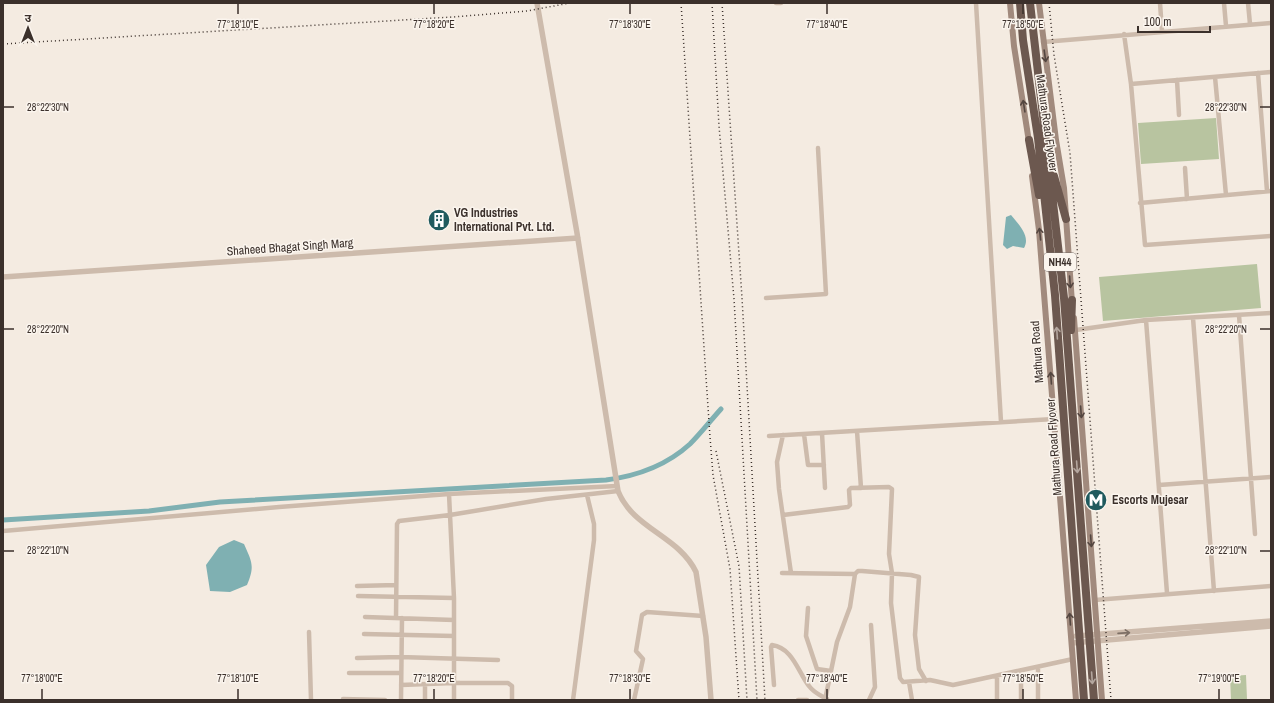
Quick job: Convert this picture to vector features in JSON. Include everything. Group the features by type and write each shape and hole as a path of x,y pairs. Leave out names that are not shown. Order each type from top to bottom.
{"highway":[{"name":"Mathura Road Flyover","path":"1020,3 1023,40 1038,138 1047,223 1061,386 1084,700"},
{"name":"Mathura Road Flyover","path":"1030,3 1032,35 1050,162"},
{"path":"1029,140 1040,202 1047,223"},
{"path":"1050,162 1063,201 1066,219"},
{"name":"NH44","path":"1050,162 1069,361"},
{"path":"1069,361 1072,300"},
{"name":"Mathura Road Flyover","path":"1069,361 1094,700"}],"main road":[{"name":"Mathura Road","path":"1010,3 1014,46 1029,140 1034,192 1040,230 1076,700"},
{"path":"1039,3 1043,42 1064,188 1072,300 1076,330 1102,700"}],"street":[{"path":"537,3 578,238 615,474 622,501 635,518 683,552 692,562 696,572 703,616 711,700"},
{"path":"776,3 781,3"},
{"path":"976,3 1001,422"},
{"path":"1160,3 1162,31"},
{"path":"1224,3 1226,26"},
{"path":"1248,3 1250,24"},
{"path":"1043,42 1124,34 1271,23"},
{"path":"1124,34 1131,84 1144,242 1148,246 1271,236"},
{"path":"1131,84 1271,72"},
{"path":"1140,204 1269,191 1258,73"},
{"path":"1215,77 1226,195"},
{"path":"1177,80 1179,115"},
{"path":"766,298 826,294 818,148"},
{"path":"1185,168 1187,199"},
{"name":"Shaheed Bhagat Singh Marg","path":"3,277 578,238"},
{"path":"1076,330 1146,320 1271,312"},
{"path":"1239,315 1255,534"},
{"path":"1193,318 1214,591"},
{"path":"1146,320 1168,593"},
{"path":"769,436 1054,418"},
{"path":"858,431 862,488"},
{"path":"822,433 826,488"},
{"path":"804,434 808,465 824,465"},
{"path":"783,435 777,460 790,573"},
{"path":"1159,486 1271,477"},
{"path":"3,530 449,494 618,486"},
{"path":"401,700 401,635 396,596 398,522 405,519 450,515 546,499 587,495 618,486"},
{"path":"783,515 848,507 850,505 850,489 890,487 892,489 889,554 892,573 891,603 900,678 903,682 926,681 953,685 1073,659"},
{"path":"449,494 454,598 454,700"},
{"path":"573,700 594,540 594,524 587,495"},
{"path":"782,573 855,574 858,571 862,571 919,577 915,636 919,669 926,681"},
{"path":"774,685 772,645 780,647 788,652 809,687 817,695 826,699 837,642 850,607 855,574"},
{"path":"357,586 396,585"},
{"path":"1095,600 1271,586"},
{"path":"358,596 454,598"},
{"path":"808,608 806,631 808,643 817,669 831,671"},
{"path":"634,700 644,659 636,651 642,615 647,612 703,616"},
{"path":"365,617 454,620"},
{"path":"1097,638 1271,621"},
{"path":"869,700 876,687 872,625"},
{"path":"1072,640 1271,626"},
{"path":"309,632 311,700"},
{"path":"364,634 454,636"},
{"path":"357,658 400,657 454,660 498,660"},
{"path":"1038,667 1038,700"},
{"path":"1021,671 1021,700"},
{"path":"349,673 401,673"},
{"path":"997,676 997,700"},
{"path":"909,682 912,700"},
{"path":"401,685 508,683 512,686 512,700"},
{"path":"424,700 425,685"},
{"path":"343,699 385,700"},
{"path":"798,700 807,700"}],"green space":[{"path":"1216,118 1219,159 1141,164 1138,123"},
{"path":"1257,264 1261,308 1103,321 1099,277"},
{"path":"1246,675 1247,699 1231,700 1230,676"}],"water":[{"path":"1011,215 1023,230 1025,235 1026,244 1024,248 1013,246 1007,249 1003,245 1006,217"},
{"path":"234,540 244,544 251,560 252,568 247,585 230,592 210,591 206,565 219,547"}],"waterway":[{"path":"3,520 149,511 220,502 606,480 629,476 661,464 672,458 690,444 721,409"}],"railway":[{"path":"3,44 453,17 527,11 570,3"},
{"path":"681,3 713,475 730,569 739,700"},
{"path":"712,3 719,126 734,299 757,700"},
{"path":"722,3 742,298 765,700"},
{"path":"1049,3 1054,55 1070,153 1111,700"},
{"path":"716,451 739,566 747,700"}],"place":[{"name":"VG Industries International Pvt. Ltd.","path":"439,220"},
{"name":"Escorts Mujesar","path":"1096,500"}]}
